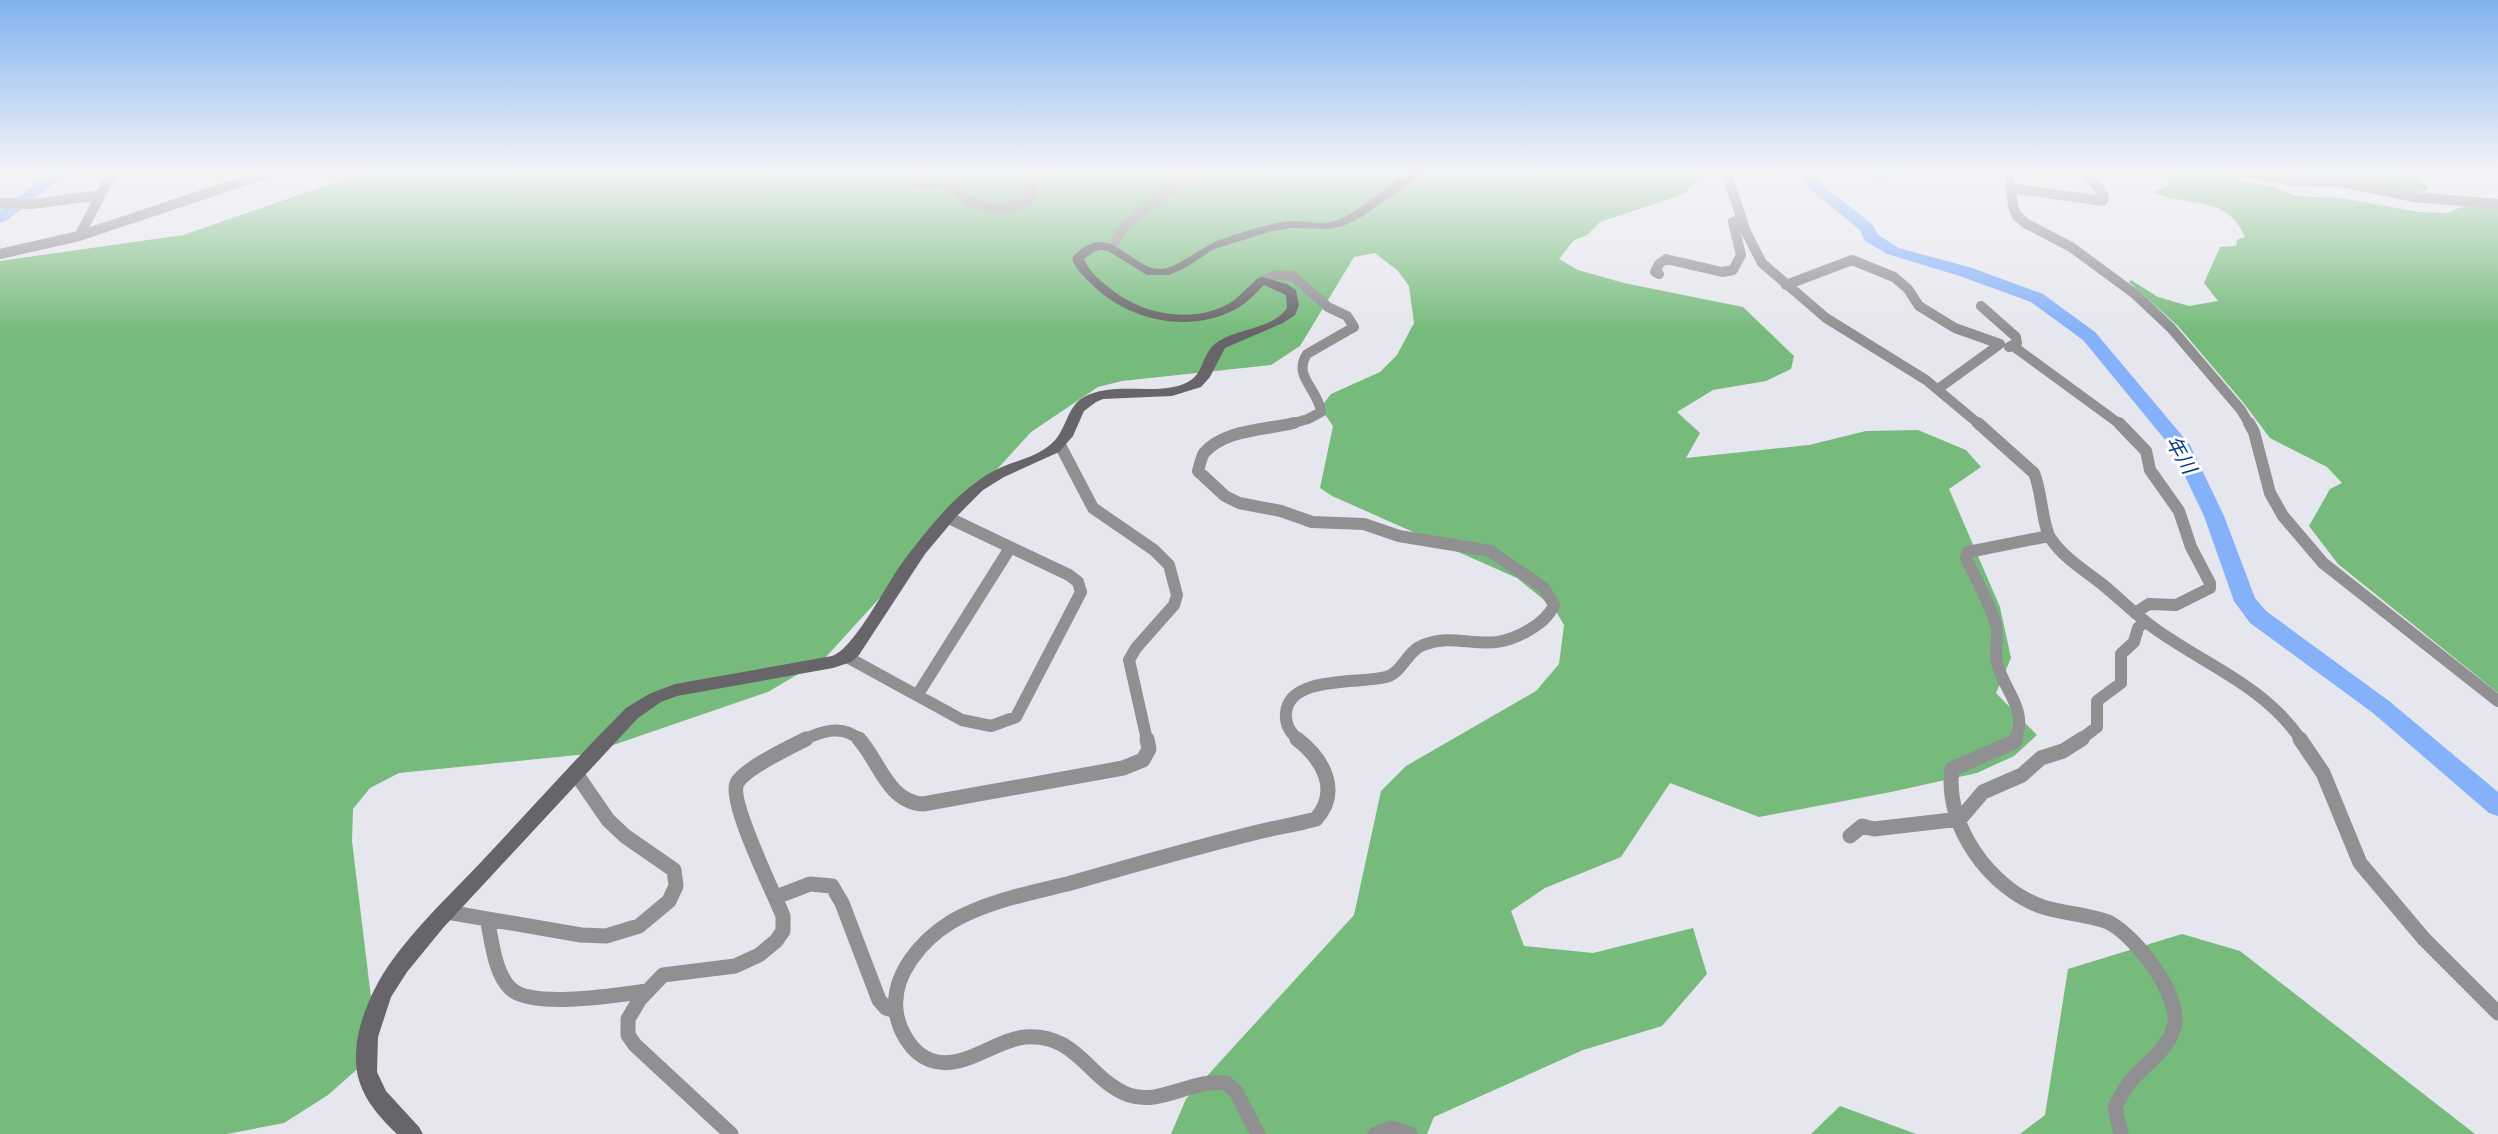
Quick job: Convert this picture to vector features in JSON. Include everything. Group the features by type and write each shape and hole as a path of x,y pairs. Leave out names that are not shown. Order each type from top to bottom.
{"street":[{"path":"79,236 85,225"},
{"path":"0,254 79,236 112,225"},
{"path":"1112,247 1127,225"},
{"path":"1258,1134 1251,1125 1235,1089 1225,1083 1213,1083 1146,1098 1129,1095 1110,1082 1079,1053 1051,1039 1034,1036 1011,1040 963,1060 937,1062 921,1055 913,1048 899,1024 896,1011 899,982 910,959 933,936 956,920 987,907 1054,888 1251,833 1316,819 1329,801 1330,784 1311,751 1292,734 1285,720 1288,703 1305,689 1338,681 1387,677 1394,674 1412,651 1425,644 1445,640 1481,644 1507,643 1527,632 1551,612 1554,605 1544,588 1490,551 1399,536 1364,524 1312,522 1281,511 1231,500 1202,477 1198,471 1201,459 1206,452 1224,440 1238,434 1309,420 1321,411 1319,401 1301,374 1300,365 1302,358 1310,351 1354,327 1347,316 1328,307 1293,276 1276,275 1262,281 1242,301 1210,314 1185,318 1148,315 1129,307 1108,292 1079,263 1078,258 1088,250 1112,247 1148,272 1166,273 1181,267 1210,247 1255,233 1292,225"},
{"path":"1659,274 1655,272 1655,268 1666,259 1722,272 1733,270 1741,255 1734,225"},
{"path":"1743,225 1757,258 1786,285 1826,318 1938,389 2034,473 2043,499 2049,536 2064,555 2171,641 2251,688 2290,723 2323,773 2360,863 2424,939 2498,1013"},
{"path":"2029,225 2071,247 2135,294 2171,328 2241,410 2254,432 2270,493 2283,516 2323,563 2498,701"},
{"path":"1786,285 1852,260 1894,277 1908,289 1919,306 1955,328 2000,344 2013,346 2118,422 2141,445 2146,451 2146,461 2183,520 2191,548 2210,580 2210,588 2176,605 2149,604 2140,617 2134,642 2121,654 2121,683 2097,701 2095,707 2097,727 2093,732 2063,751 2041,758 2022,775 1983,792 1957,820 1874,829 1862,826 1850,836"},
{"path":"412,1134 385,1109 367,1073 368,1039 378,1006 390,981 411,952 447,912 632,713 656,698 696,685 833,662 847,657 854,650 885,600 926,542 948,518 980,484 1060,445 1074,413 1086,401 1102,395 1178,391 1192,387 1206,375 1214,351 1221,345 1290,313 1293,308 1292,293 1283,287 1262,281"},
{"path":"1981,306 2016,337 2017,343 2013,346"},
{"path":"1938,389 2000,344"},
{"path":"731,1134 628,1035 628,1019 647,991 663,975 735,966 759,955 776,941 783,931 783,916 733,794 737,782 750,771 826,730 843,730 855,734 869,748 886,782 901,798 916,804 940,803 1124,768 1143,760 1149,748 1129,660 1136,648 1174,605 1177,595 1169,565 1154,550 1093,508 1060,445"},
{"path":"847,657 962,720 976,724 997,725 1016,717 1081,592 1078,582 1069,575 948,518"},
{"path":"2049,536 1968,552 1966,558 1995,624 1998,637 1996,660 2015,698 2021,723 2019,734 2014,742 1952,769 1949,779 1949,797 1957,820 1978,853 2007,889 2039,906 2110,922 2161,978 2174,1002 2176,1014 2172,1032 2156,1055 2130,1082 2115,1107 2121,1134"},
{"path":"918,694 1010,548"},
{"path":"447,912 581,935 606,936 639,926 669,901 676,886 674,870 626,836 608,820 575,772"},
{"path":"776,897 799,886 814,883 832,886 842,903 879,1000 886,1008 896,1011"},
{"path":"487,919 504,978 517,994 540,1000 647,991"},
{"path":"1375,1134 1395,1127 1410,1134"}],"green space":[{"path":"212,225 1597,225 1587,235 1574,240 1559,259 1578,270 1624,283 1743,307 1794,356 1791,369 1766,381 1713,390 1677,412 1700,433 1686,458 1809,445 1866,431 1918,430 1966,450 1981,467 1949,489 2000,607 2011,658 1996,693 2037,735 2014,756 1977,773 1759,817 1670,783 1621,857 1545,888 1511,911 1524,946 1593,953 1693,928 1707,974 1662,1026 1583,1050 1434,1117 1427,1134 1171,1134 1186,1099 1354,915 1381,791 1406,766 1536,691 1559,664 1564,625 1554,608 1517,578 1332,496 1320,488 1333,426 1324,413 1324,403 1331,394 1380,372 1397,355 1414,323 1409,286 1398,271 1375,253 1354,257 1300,346 1271,365 1122,381 1098,387 1031,432 825,658 768,692 587,754 399,773 370,788 353,809 352,841 374,1022 371,1057 328,1095 284,1123 227,1134 0,1134 0,261 183,235"},
{"path":"2238,225 2498,225 2498,693 2338,564 2309,526 2330,489 2342,483 2327,467 2270,438 2242,401 2178,326 2129,282 2131,280 2158,297 2189,306 2218,301 2204,283 2220,247 2236,246 2237,240 2245,237"},
{"path":"2182,934 2240,951 2475,1134 2020,1134 2045,1115 2068,969"},
{"path":"1840,1106 1916,1134 1811,1134"}],"waterway":[{"name":"年川","path":"1863,225 1871,238 1893,251 1966,272 2037,298 2089,336 2180,445 2214,516 2245,601 2258,617 2381,707 2498,806"}]}
